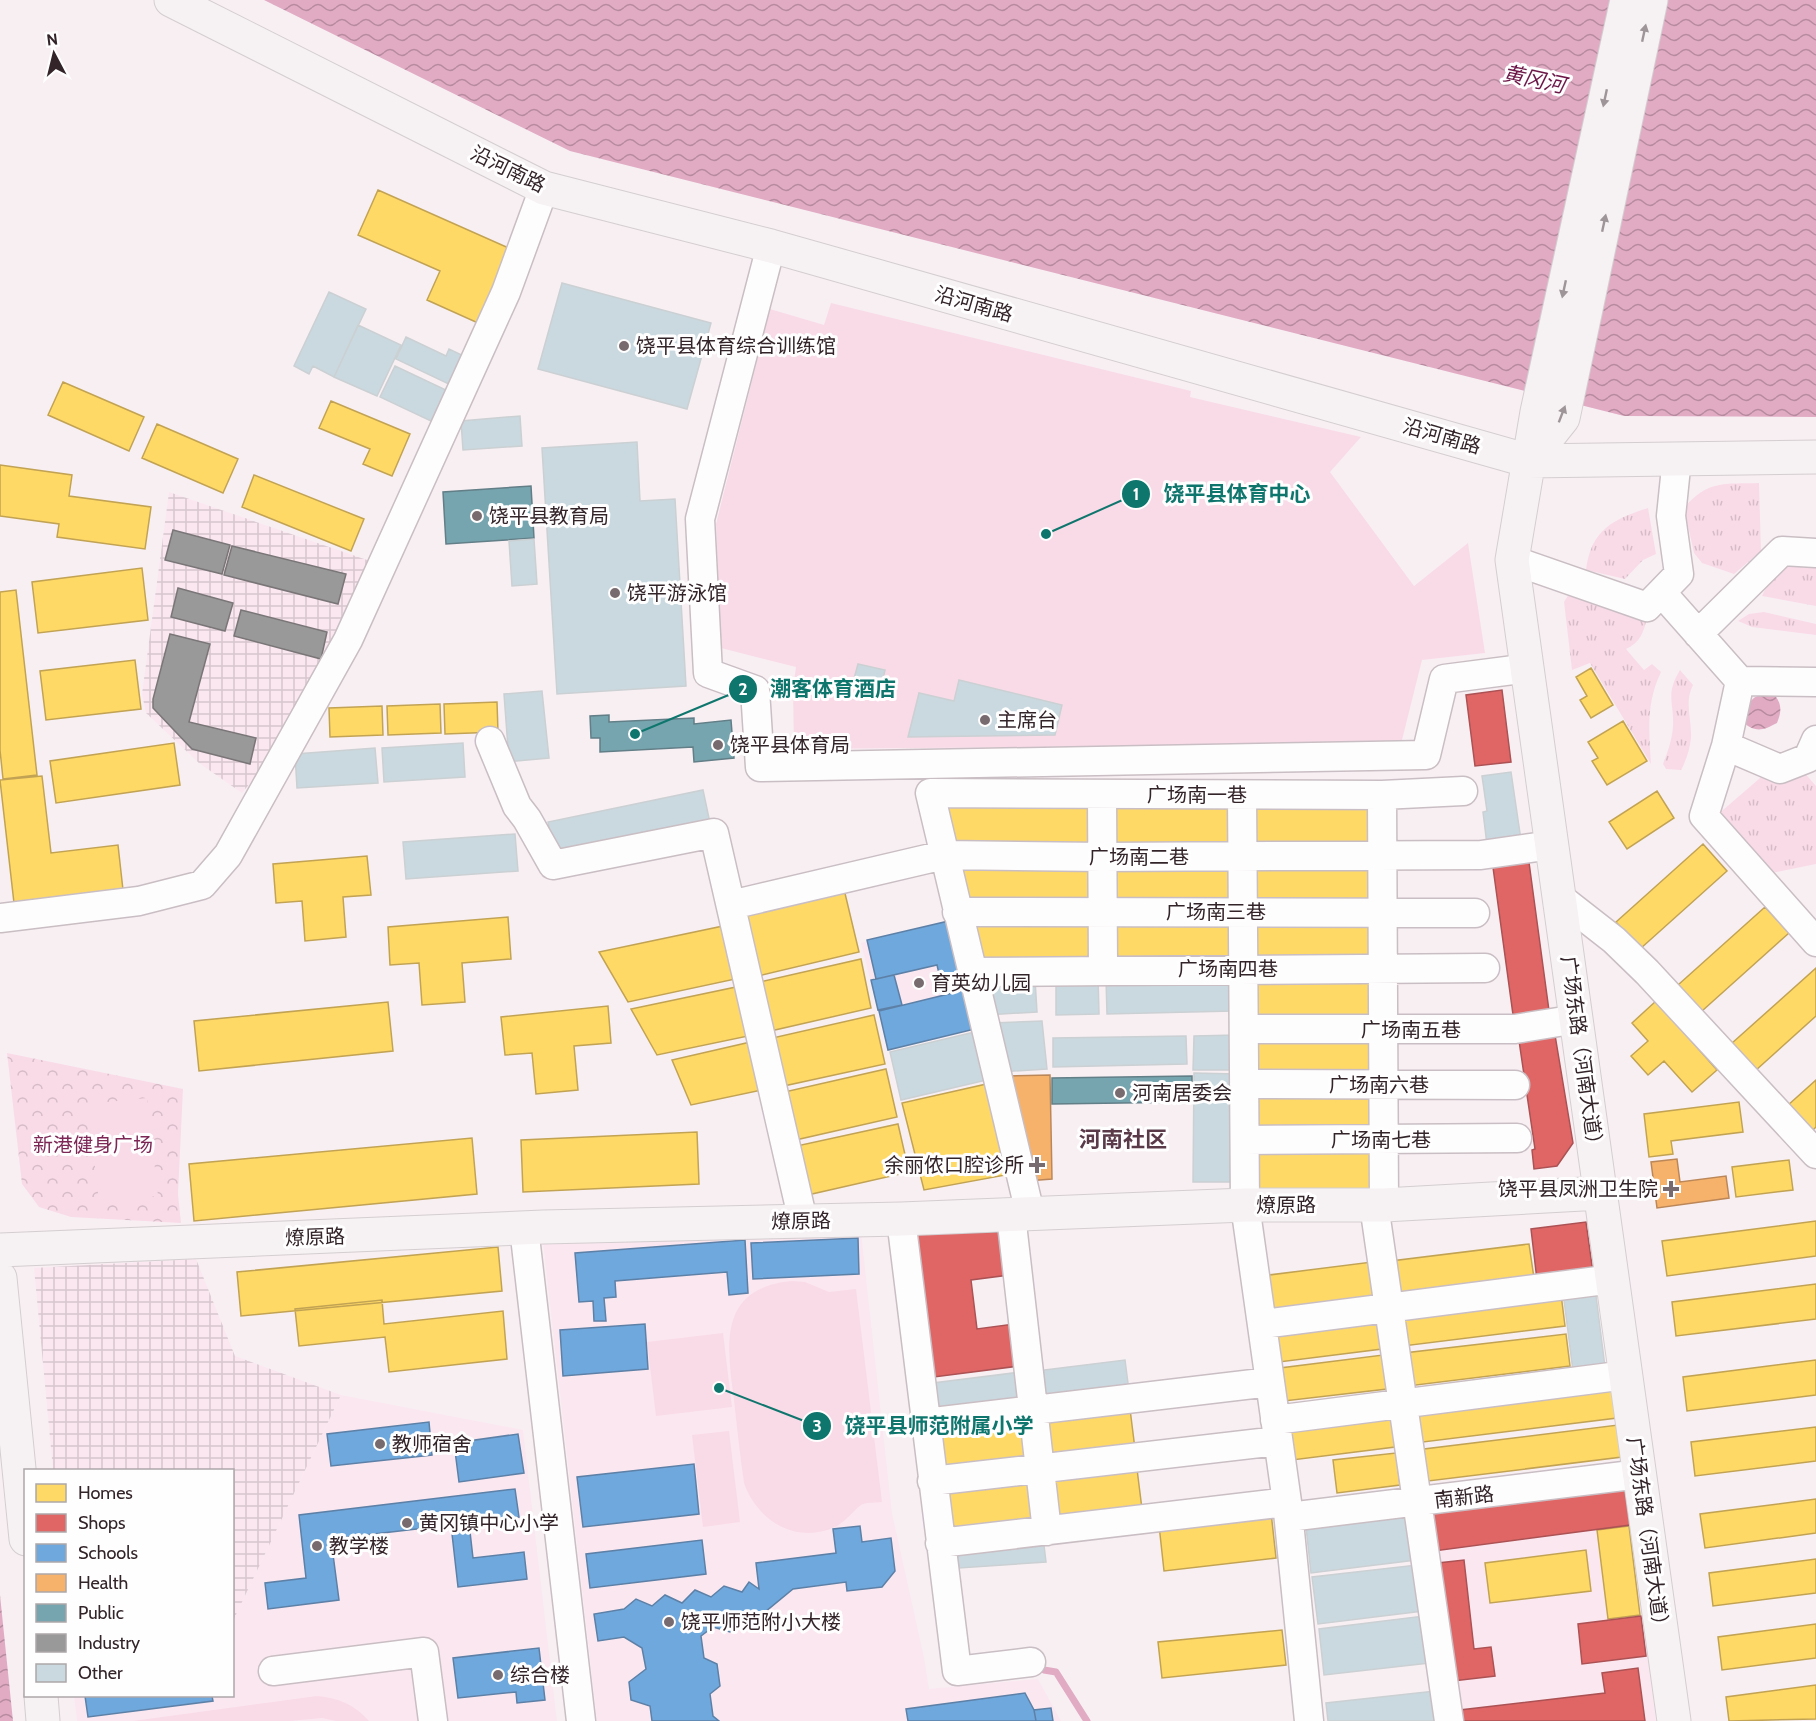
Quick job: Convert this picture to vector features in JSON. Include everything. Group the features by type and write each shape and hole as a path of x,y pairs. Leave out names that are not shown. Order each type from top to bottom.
{"main road":[{"name":"沿河南路","path":"171,0 544,188 771,246 1529,461 1816,457"},
{"name":"广场东路（河南大道）","path":"1627,0 1529,461 1512,560 1674,1721"},
{"path":"1529,461 1563,418 1651,0"},
{"name":"燎原路","path":"0,1250 524,1228 901,1219 1245,1205 1379,1205 1601,1193"},
{"path":"0,1278 24,1519"},
{"path":"41,1697 43,1721"}],"street":[{"path":"0,918 139,902 202,885 228,855 348,640 506,292 544,188"},
{"path":"771,246 731,442 700,519 708,673 755,690 760,767 1426,755 1444,679 1528,668"},
{"path":"1669,602 1678,574 1671,516 1677,458"},
{"path":"1698,634 1782,551 1816,553"},
{"path":"1512,560 1647,606 1669,602"},
{"path":"1669,602 1740,681 1816,682"},
{"path":"1740,681 1726,746 1704,816 1816,942"},
{"path":"490,741 517,806 553,865 714,833 803,1221"},
{"path":"1726,746 1780,769 1813,755"},
{"name":"广场南一巷","path":"944,855 930,793 1102,796 1382,795 1463,791"},
{"path":"1242,795 1245,1205 1288,1510 1309,1721"},
{"path":"1382,795 1383,1141 1379,1205 1389,1307 1402,1403 1449,1721"},
{"path":"1102,796 1103,969"},
{"name":"广场南二巷","path":"731,905 944,855 1102,857 1481,855 1552,845"},
{"path":"944,855 972,972 1021,1214 1033,1410 1047,1531"},
{"path":"1559,897 1614,940 1639,964 1816,1154"},
{"name":"广场南三巷","path":"957,912 1475,913"},
{"name":"广场南四巷","path":"972,972 1103,969 1485,968"},
{"name":"广场南五巷","path":"1244,1029 1515,1029 1576,1019"},
{"name":"广场南六巷","path":"1244,1084 1515,1085"},
{"name":"广场南七巷","path":"1245,1140 1383,1141 1517,1138"},
{"path":"901,1219 957,1671 1031,1662"},
{"path":"524,1228 581,1721"},
{"path":"1263,1324 1613,1279"},
{"path":"932,1481 1040,1469 1276,1430 1402,1403 1626,1375"},
{"path":"925,1423 1270,1382"},
{"name":"南新路","path":"940,1543 1047,1531 1288,1510 1417,1503 1640,1474"},
{"path":"273,1671 424,1653 433,1721"}],"shaded area":[{"path":"169,492 370,561 341,628 266,764 242,793 199,763 146,713 142,694"},
{"name":"育英幼儿园","path":"953,920 979,1028 888,1050 861,943"},
{"path":"861,1232 892,1513 929,1689 1038,1679 1061,1721 597,1721 543,1243"},
{"path":"196,1259 235,1356 341,1395 234,1619 234,1469 53,1469 34,1268"},
{"name":"黄冈镇中心小学","path":"341,1395 523,1430 557,1721 77,1721 74,1697 234,1697 234,1619"},
{"path":"1631,1483 1656,1721 1455,1721 1427,1508"}],"green space":[{"path":"831,303 1191,391 1190,397 1361,437 1330,472 1414,586 1468,543 1485,653 1422,660 1401,744 794,749 793,688 796,667 721,648 716,524 770,309 824,325"},
{"path":"1759,483 1761,551 1734,574 1702,563 1694,553 1684,508 1701,492 1717,485"},
{"path":"1648,508 1656,554 1643,560 1625,579 1586,570 1593,545 1606,528 1624,517"},
{"path":"1783,564 1816,565 1816,606 1762,596 1774,571"},
{"path":"1569,594 1647,617 1641,636 1635,644 1626,649 1644,670 1652,664 1661,672 1651,706 1649,729 1651,764 1590,663 1572,670 1564,602"},
{"path":"1764,612 1816,624 1816,635 1752,627 1738,621 1749,614"},
{"path":"1680,670 1693,685 1689,698 1690,742 1688,755 1681,770 1666,769 1663,764 1672,731 1671,692"},
{"path":"1802,770 1816,786 1816,864 1767,874 1716,816 1767,772"},
{"name":"新港健身广场","path":"7,1053 183,1089 178,1194 181,1223 71,1217 39,1207 22,1184"},
{"path":"147,1098 158,1196 99,1202 88,1104"},
{"path":"792,1281 805,1282 829,1292 856,1289 882,1502 863,1504 839,1525 820,1532 792,1531 779,1526 758,1508 750,1496 744,1483 731,1380 730,1340 732,1323 739,1307 750,1295 768,1286"},
{"path":"723,1333 732,1407 656,1416 647,1342"},
{"path":"729,1431 740,1522 703,1527 692,1435"},
{"path":"317,1696 346,1703 369,1721 336,1721 322,1718 290,1721 133,1721"}],"water":[{"name":"黄冈河","path":"264,0 1816,0 1816,417 1624,416 570,151"},
{"path":"1773,693 1780,707 1777,723 1760,729 1752,728 1744,723 1751,700 1759,695"},
{"path":"0,1595 13,1721 0,1721"}],"building: Homes":[{"path":"378,190 511,249 478,323 427,300 440,271 358,235"},
{"path":"63,382 144,417 129,451 48,415"},
{"path":"331,401 410,434 392,476 363,464 370,449 319,428"},
{"path":"157,424 238,459 223,493 142,458"},
{"path":"0,465 72,475 69,496 151,507 145,549 57,537 59,524 0,516"},
{"path":"254,475 364,519 351,551 242,507"},
{"path":"142,568 148,620 38,633 32,582"},
{"path":"16,590 37,775 3,779 0,750 0,592"},
{"path":"135,660 141,709 46,720 40,671"},
{"path":"1591,668 1613,705 1591,718 1580,700 1587,696 1576,677"},
{"path":"497,702 498,732 445,734 444,704"},
{"path":"440,704 441,733 388,735 387,706"},
{"path":"382,706 383,735 330,737 329,708"},
{"path":"1623,721 1647,761 1607,785 1592,761 1598,758 1588,742"},
{"path":"174,743 180,785 56,803 50,761"},
{"path":"42,776 51,853 118,845 123,890 14,903 0,780"},
{"path":"1657,791 1674,818 1627,849 1609,822"},
{"path":"1250,805 1376,805 1376,848 1250,849"},
{"path":"941,806 1096,806 1096,850 950,849"},
{"path":"1109,806 1236,806 1235,850 1109,850"},
{"path":"1703,844 1727,871 1640,949 1616,922"},
{"path":"367,856 371,895 343,897 346,937 305,941 302,901 276,903 273,864"},
{"path":"953,861 1096,862 1096,906 963,906"},
{"path":"1108,861 1234,861 1234,905 1108,905"},
{"path":"1252,861 1378,861 1378,905 1252,905"},
{"path":"843,885 859,952 754,977 738,909"},
{"path":"1765,907 1789,933 1702,1011 1678,985"},
{"path":"508,917 511,959 462,963 465,1002 422,1005 419,963 390,965 388,927"},
{"path":"1109,918 1235,918 1235,962 1109,962"},
{"path":"966,919 1096,919 1096,963 976,963"},
{"path":"1376,919 1376,963 1250,964 1250,920"},
{"path":"728,925 740,978 628,1002 599,952"},
{"path":"861,959 871,1008 766,1032 755,983"},
{"path":"1816,968 1816,1016 1755,1071 1731,1044"},
{"path":"1251,979 1377,979 1377,1023 1251,1023"},
{"path":"741,986 753,1035 657,1055 631,1009"},
{"path":"1656,1001 1717,1070 1692,1092 1664,1061 1648,1075 1631,1056 1648,1041 1632,1023"},
{"path":"388,1002 393,1051 199,1071 194,1021"},
{"path":"608,1006 611,1043 574,1046 578,1090 536,1094 532,1053 505,1055 501,1017"},
{"path":"874,1015 885,1064 779,1087 768,1039"},
{"path":"1378,1036 1378,1080 1252,1080 1252,1037"},
{"path":"755,1041 766,1089 691,1105 672,1060"},
{"path":"886,1069 897,1117 791,1141 780,1093"},
{"path":"1816,1080 1816,1127 1811,1132 1787,1106"},
{"path":"991,1083 1011,1174 924,1190 902,1103"},
{"path":"1378,1091 1378,1135 1252,1135 1252,1092"},
{"path":"1739,1102 1743,1132 1671,1141 1673,1154 1649,1157 1644,1114"},
{"path":"898,1124 909,1172 803,1196 792,1147"},
{"path":"697,1132 699,1184 523,1192 521,1140"},
{"path":"472,1138 477,1194 194,1221 189,1164"},
{"path":"1252,1149 1378,1149 1378,1193 1252,1193"},
{"path":"1789,1160 1793,1190 1736,1197 1732,1167"},
{"path":"1816,1221 1816,1256 1667,1276 1662,1241"},
{"path":"1529,1244 1534,1278 1395,1295 1391,1261"},
{"path":"498,1247 502,1291 241,1316 237,1272"},
{"path":"1372,1262 1376,1296 1273,1309 1269,1275"},
{"path":"1816,1284 1816,1319 1676,1336 1672,1302"},
{"path":"1561,1294 1565,1326 1403,1346 1399,1314"},
{"path":"382,1300 384,1324 503,1311 507,1359 389,1372 385,1337 299,1346 295,1309"},
{"path":"1378,1316 1382,1349 1279,1362 1275,1328"},
{"path":"1566,1334 1570,1366 1408,1386 1404,1353"},
{"path":"1383,1355 1387,1389 1284,1401 1280,1368"},
{"path":"1816,1360 1816,1395 1687,1411 1683,1377"},
{"path":"1614,1386 1617,1418 1415,1443 1411,1411"},
{"path":"1130,1409 1135,1449 1048,1459 1043,1419"},
{"path":"1391,1414 1395,1447 1292,1460 1288,1427"},
{"path":"1026,1420 1030,1461 943,1471 939,1431"},
{"path":"1618,1425 1622,1457 1420,1482 1416,1450"},
{"path":"1816,1427 1816,1461 1695,1476 1691,1442"},
{"path":"1396,1453 1400,1485 1337,1493 1333,1460"},
{"path":"1137,1469 1142,1509 1055,1519 1050,1479"},
{"path":"1034,1481 1038,1521 951,1531 947,1491"},
{"path":"1816,1499 1816,1533 1705,1548 1700,1514"},
{"path":"1271,1512 1276,1558 1164,1571 1159,1525"},
{"path":"1629,1526 1640,1615 1608,1619 1597,1530"},
{"path":"1586,1550 1591,1591 1490,1603 1485,1563"},
{"path":"1816,1559 1816,1593 1713,1606 1709,1573"},
{"path":"1816,1624 1816,1658 1722,1670 1718,1637"},
{"path":"1282,1630 1286,1665 1162,1678 1158,1642"},
{"path":"1816,1685 1816,1719 1729,1721 1726,1697"}],"building: Shops":[{"path":"1502,690 1511,762 1475,766 1466,695"},
{"path":"1528,855 1550,1018 1514,1022 1492,860"},
{"path":"1554,1029 1573,1143 1557,1166 1534,1169 1532,1150 1535,1149 1518,1034"},
{"path":"1586,1222 1593,1273 1537,1280 1531,1229"},
{"path":"1003,1232 1009,1275 971,1280 977,1329 1014,1324 1019,1366 934,1377 915,1234"},
{"path":"1624,1486 1630,1525 1434,1551 1429,1511"},
{"path":"1464,1560 1474,1649 1491,1647 1495,1676 1453,1681 1438,1563"},
{"path":"1641,1616 1646,1656 1582,1664 1578,1624"},
{"path":"1638,1668 1645,1721 1461,1721 1460,1710 1605,1693 1602,1673"}],"building: Schools":[{"path":"953,920 966,976 941,982 937,965 876,979 867,940"},
{"path":"894,975 902,1005 878,1010 871,980"},
{"path":"969,989 979,1028 888,1050 879,1011"},
{"path":"858,1238 859,1274 753,1279 751,1243"},
{"path":"745,1240 748,1293 729,1295 727,1272 615,1281 616,1297 604,1298 606,1321 594,1321 593,1301 579,1302 575,1253"},
{"path":"645,1324 648,1369 563,1376 560,1330"},
{"name":"教师宿舍","path":"429,1422 432,1455 331,1466 327,1434"},
{"path":"518,1434 524,1473 459,1482 454,1443"},
{"path":"694,1464 699,1514 583,1527 577,1477"},
{"name":"教学楼","path":"515,1489 519,1517 469,1523 473,1558 524,1552 527,1579 458,1587 451,1525 331,1539 339,1600 268,1609 265,1583 306,1578 299,1515"},
{"name":"饶平师范附小大楼","path":"860,1526 862,1542 891,1538 895,1571 882,1587 847,1591 846,1582 793,1589 759,1617 750,1616 730,1632 713,1627 701,1636 704,1658 717,1664 720,1686 710,1694 713,1716 719,1721 652,1721 650,1706 631,1700 629,1682 646,1669 642,1648 624,1637 598,1641 594,1614 624,1609 636,1599 652,1606 665,1595 682,1603 695,1590 711,1597 724,1586 742,1592 749,1582 759,1589 756,1563 836,1553 833,1529"},
{"path":"702,1540 706,1574 590,1588 586,1554"},
{"name":"综合楼","path":"539,1648 545,1700 517,1703 516,1692 458,1698 453,1658"},
{"path":"1025,1693 1034,1710 1036,1721 908,1721 906,1709"},
{"path":"85,1697 212,1697 213,1701 88,1717"},
{"path":"1051,1708 1053,1721 1036,1721 1034,1710"}],"building: Health":[{"path":"1050,1075 1052,1179 1027,1181 1006,1076"},
{"path":"1677,1159 1680,1182 1726,1176 1729,1198 1657,1208 1651,1162"}],"building: Public":[{"path":"531,486 534,538 446,544 443,492"},
{"path":"609,715 609,722 694,718 694,724 731,720 734,758 694,762 693,747 600,752 600,738 591,738 590,716"},
{"path":"1192,1076 1192,1102 1052,1104 1052,1078"}],"building: Industry":[{"path":"173,530 230,545 222,574 165,560"},
{"path":"232,546 346,574 338,604 224,575"},
{"path":"178,588 233,603 225,631 171,617"},
{"path":"241,610 327,632 321,659 234,636"},
{"path":"170,634 210,644 189,722 256,738 250,764 192,749 153,708 153,699"}],"building: Other":[{"name":"饶平县体育综合训练馆","path":"562,283 711,323 687,409 538,369"},
{"path":"329,292 366,309 334,377 313,366 309,374 294,366"},
{"path":"358,325 401,345 377,396 334,377"},
{"path":"406,337 446,356 449,349 466,357 453,386 396,359"},
{"path":"395,366 446,390 431,421 380,397"},
{"path":"520,416 522,446 463,450 461,421"},
{"name":"饶平游泳馆","path":"637,442 640,501 675,499 686,686 557,694 542,448"},
{"path":"534,539 537,584 512,586 509,541"},
{"path":"858,664 885,670 880,692 852,686"},
{"name":"主席台","path":"959,680 1062,705 1055,735 908,737 919,693 954,701"},
{"path":"542,691 549,758 504,762 503,749 508,748 504,694"},
{"path":"463,743 465,777 384,782 382,748"},
{"path":"375,748 378,783 297,788 295,754"},
{"path":"1511,772 1521,840 1487,845 1483,812 1487,811 1482,776"},
{"path":"703,790 710,823 555,855 548,822"},
{"path":"515,834 518,871 406,879 403,842"},
{"path":"1098,976 1099,1014 1056,1015 1056,977"},
{"path":"1233,976 1233,1011 1107,1014 1106,979"},
{"path":"1035,979 1037,1012 986,1015 985,981"},
{"path":"1042,1021 1047,1069 999,1072 992,1023"},
{"path":"979,1031 991,1079 901,1100 890,1052"},
{"path":"1236,1035 1236,1070 1193,1070 1194,1036"},
{"path":"1186,1036 1187,1064 1053,1067 1053,1038"},
{"path":"1194,1073 1236,1074 1235,1182 1193,1182"},
{"path":"1595,1288 1605,1367 1573,1371 1563,1292"},
{"path":"1125,1360 1129,1391 1041,1402 1037,1371"},
{"path":"1021,1372 1025,1403 937,1414 933,1383"},
{"path":"1411,1514 1416,1560 1311,1573 1306,1527"},
{"path":"1043,1537 1046,1562 959,1568 957,1547"},
{"path":"1417,1565 1423,1611 1318,1624 1312,1577"},
{"path":"1424,1616 1429,1663 1324,1675 1319,1629"},
{"path":"1435,1691 1438,1721 1328,1721 1326,1703"}],"waterway":[{"path":"1044,1670 1056,1672 1087,1721"}],"place":[{"name":"饶平县体育综合训练馆","path":"624,346"},
{"name":"饶平县教育局","path":"477,516"},
{"name":"饶平县体育中心","path":"1046,534"},
{"name":"饶平游泳馆","path":"615,593"},
{"name":"主席台","path":"985,720"},
{"name":"潮客体育酒店","path":"635,734"},
{"name":"饶平县体育局","path":"718,745"},
{"name":"育英幼儿园","path":"919,983"},
{"name":"河南居委会","path":"1120,1093"},
{"name":"余丽侬口腔诊所","path":"1037,1165"},
{"name":"饶平县凤洲卫生院","path":"1671,1189"},
{"name":"饶平县师范附属小学","path":"719,1388"},
{"name":"教师宿舍","path":"380,1444"},
{"name":"黄冈镇中心小学","path":"407,1523"},
{"name":"教学楼","path":"317,1546"},
{"name":"饶平师范附小大楼","path":"669,1622"},
{"name":"综合楼","path":"498,1675"}],"district":[{"name":"河南社区","path":"1123,1139"}]}
